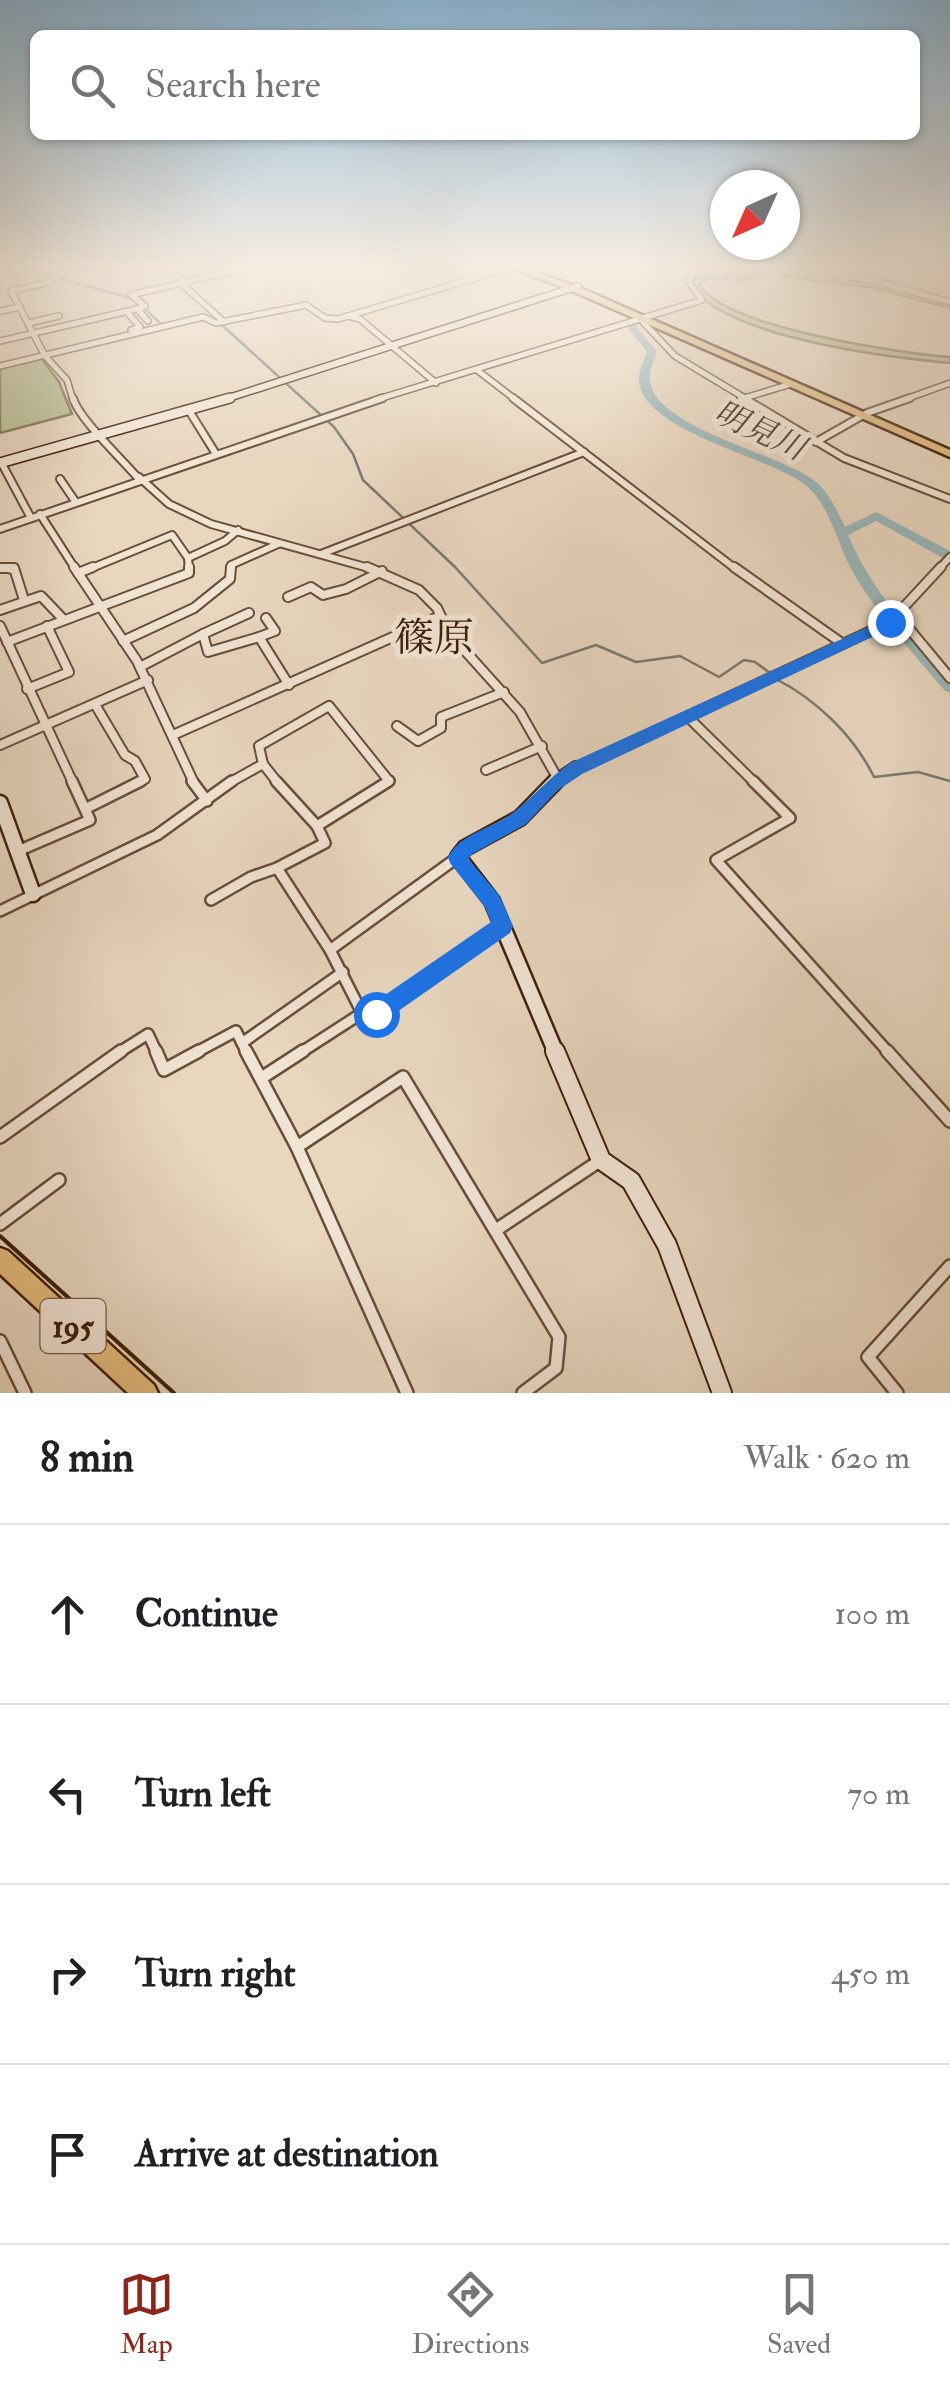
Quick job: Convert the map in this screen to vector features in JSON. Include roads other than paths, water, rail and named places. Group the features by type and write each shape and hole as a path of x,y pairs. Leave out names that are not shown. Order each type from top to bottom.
{"highway":[{"path":"669,330 865,414"},
{"path":"669,330 950,452"},
{"name":"195","path":"3,1268 146,1393"}],"street":[{"path":"32,330 45,356 66,380 77,411 102,434 138,478 184,513 382,572 419,590 449,633 504,692 542,746 558,780"},
{"path":"0,341 52,330"},
{"path":"95,338 128,330"},
{"path":"0,366 150,330"},
{"path":"374,330 436,383"},
{"path":"31,518 0,463 282,381 437,330"},
{"path":"0,529 138,478 612,330"},
{"path":"655,330 675,356 816,442 855,464 950,499"},
{"path":"13,339 21,361"},
{"path":"477,370 843,644"},
{"path":"816,442 865,414 950,383"},
{"path":"742,398 791,384"},
{"path":"188,409 216,454"},
{"path":"321,554 584,452"},
{"path":"60,478 75,501"},
{"path":"0,484 11,480"},
{"path":"40,514 61,552 148,680 191,782 207,801"},
{"path":"188,558 225,541 238,530"},
{"path":"18,852 90,820 3,635 47,626 189,573 188,558 172,535 78,573"},
{"path":"123,641 194,608 230,579 231,564 278,544"},
{"path":"330,950 465,848 527,813 558,780 576,768 894,618 949,559"},
{"path":"0,568 14,568 24,600"},
{"path":"288,597 310,587 322,595 346,589 382,572"},
{"path":"0,610 40,596 64,620"},
{"path":"140,667 249,613"},
{"path":"173,735 440,616"},
{"path":"204,634 208,652 275,631 266,618"},
{"path":"894,618 950,678"},
{"path":"27,689 69,672 47,626"},
{"path":"259,637 290,685"},
{"path":"0,745 148,680"},
{"path":"397,726 418,742 441,728 441,716 504,692"},
{"path":"85,808 145,778 135,761 125,754 96,706"},
{"path":"211,900 250,877 325,844 309,813 300,812 263,764 259,746 324,707 334,708 389,781 317,826"},
{"path":"688,717 790,818 716,860 950,1121"},
{"path":"486,770 542,746"},
{"path":"0,911 157,835 232,780 263,764"},
{"path":"0,803 33,894"},
{"path":"458,857 492,901 600,1160 631,1181 668,1244 722,1393"},
{"path":"276,868 343,972 362,1014"},
{"path":"0,1137 78,1077 148,1034 164,1070 236,1030 258,1078 263,1077 362,1014 376,1014 503,926"},
{"path":"242,1043 343,972"},
{"path":"297,1147 403,1076 558,1337 556,1368 522,1393"},
{"path":"263,1077 407,1393"},
{"path":"496,1230 600,1160"},
{"path":"0,1224 59,1180"},
{"path":"897,1393 868,1357 950,1266"},
{"path":"0,1341 25,1393"}],"waterway":[{"path":"227,330 334,427 353,454 363,480 455,567 542,663 596,645 636,662 680,656 719,677 744,660 755,662 770,673"},
{"name":"明見川","path":"635,330 652,352 644,381 651,398 666,413 809,482 826,501 841,533"},
{"path":"841,533 876,516 948,555"},
{"name":"明見川","path":"841,533 870,589 950,687"},
{"path":"776,679 833,720 874,777 918,772 950,781"}],"tram line":[{"path":"0,1236 174,1393"}],"district":[{"name":"篠原","path":"434,637"}]}
